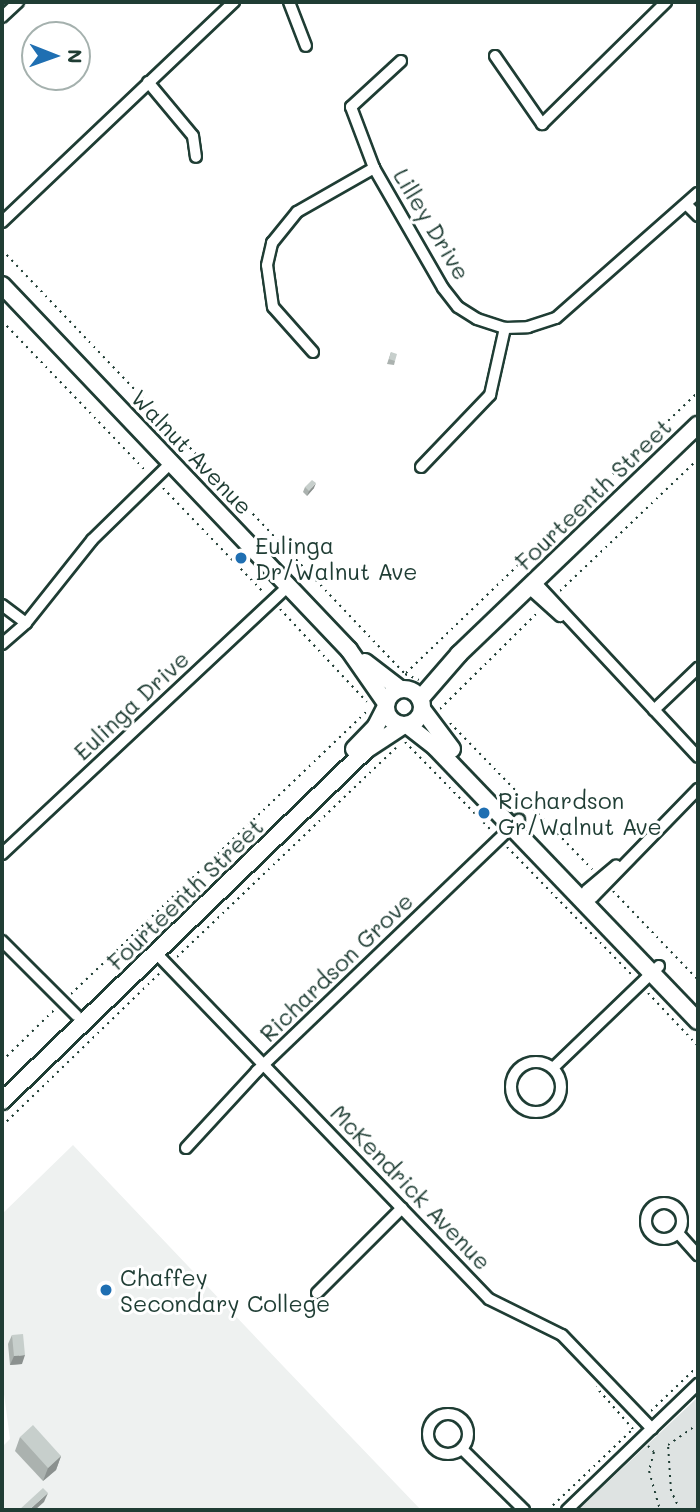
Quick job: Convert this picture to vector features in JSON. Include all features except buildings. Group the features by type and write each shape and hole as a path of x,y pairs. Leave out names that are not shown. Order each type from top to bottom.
{"street":[{"path":"2,18 18,2"},
{"path":"2,222 234,2"},
{"path":"289,2 306,46"},
{"path":"495,56 542,124 660,4"},
{"name":"Lilley Drive","path":"401,61 352,107 374,168 458,307 505,328"},
{"path":"148,82 193,136 196,157"},
{"path":"313,352 273,307 267,265 272,243 283,224 297,212 374,168"},
{"path":"421,467 490,395 505,328 528,327 556,318 687,205 698,192"},
{"path":"687,205 698,216"},
{"name":"Walnut Avenue","path":"2,285 349,650 388,717 424,736 515,823 587,896 650,974 698,1021"},
{"name":"Fourteenth Street","path":"386,736 381,705 418,693 698,425"},
{"path":"2,644 26,623 92,540 171,463"},
{"path":"532,585 698,757"},
{"name":"Eulinga Drive","path":"2,854 288,586"},
{"path":"2,605 26,623"},
{"name":"Walnut Avenue","path":"349,650 418,693 439,735 515,823"},
{"path":"653,710 698,668"},
{"name":"Fourteenth Street","path":"2,1086 76,1015 386,736 417,720 418,693"},
{"name":"Fourteenth Street","path":"2,1101 386,736"},
{"path":"587,896 698,789"},
{"name":"Richardson Grove","path":"186,1148 264,1064 515,823"},
{"path":"2,941 76,1015"},
{"name":"McKendrick Avenue","path":"156,953 489,1299 562,1335 652,1429"},
{"path":"553,1068 650,974"},
{"name":"Walnut Avenue","path":"650,974 698,1007"},
{"path":"533,1062 553,1068 561,1092 552,1107 536,1112 519,1105 511,1090 516,1072 533,1062"},
{"path":"317,1293 402,1208"},
{"path":"678,1233 698,1255"},
{"path":"567,1510 698,1384"},
{"path":"462,1449 524,1510"}],"path":[{"path":"2,250 418,693 698,980"},
{"path":"2,321 272,601 381,705 386,736"},
{"path":"418,693 698,393"},
{"path":"418,693 549,602 698,459"},
{"path":"2,1060 381,705"},
{"path":"386,736 404,741 499,839 650,974 698,1046"},
{"path":"2,1126 169,965 386,736"},
{"path":"660,1510 649,1471 654,1452 633,1429 698,1366"},
{"path":"680,1510 671,1491 668,1445 698,1424"}],"shaded area":[{"name":"Chaffey Secondary College","path":"73,1145 421,1510 2,1510 2,1447 10,1439 2,1379 2,1214"},
{"path":"698,1397 698,1510 578,1510"}],"place":[{"name":"Eulinga Dr/Walnut Ave","path":"241,558"},
{"name":"Richardson Gr/Walnut Ave","path":"484,813"},
{"name":"Chaffey Secondary College","path":"106,1290"}]}
